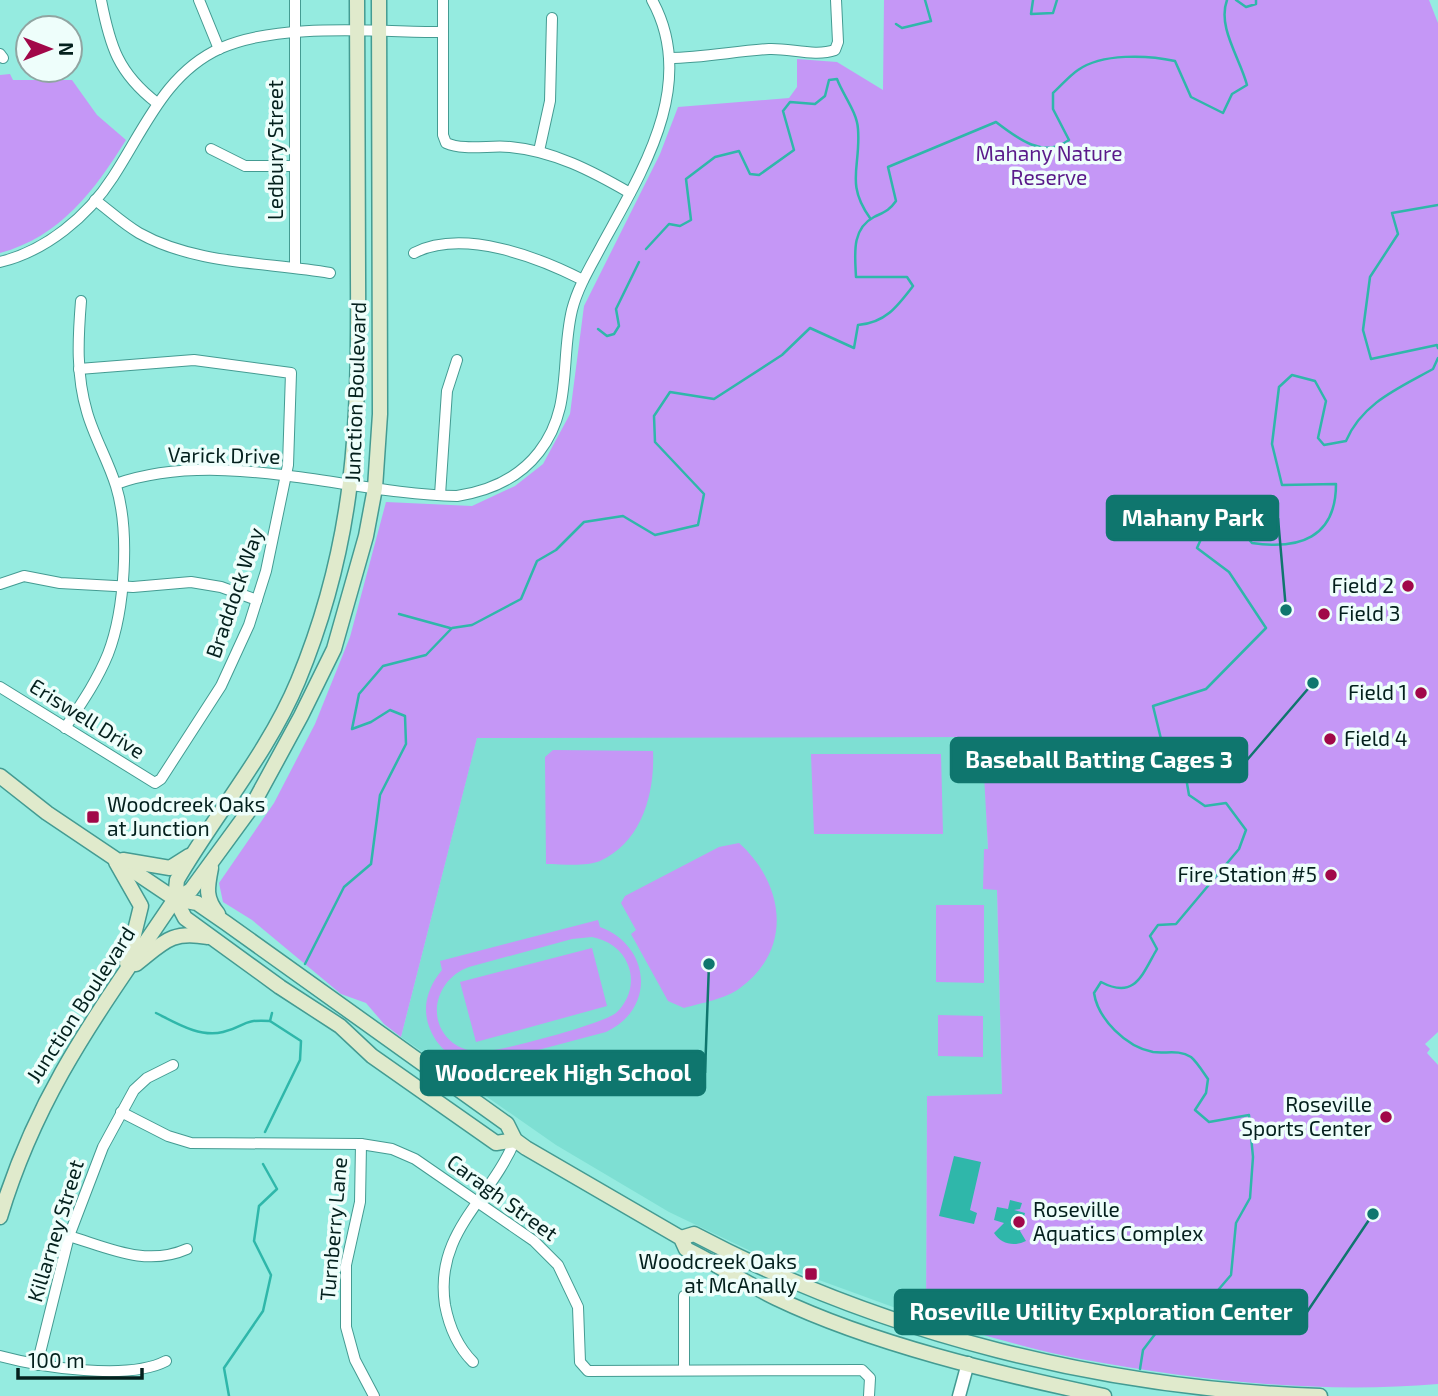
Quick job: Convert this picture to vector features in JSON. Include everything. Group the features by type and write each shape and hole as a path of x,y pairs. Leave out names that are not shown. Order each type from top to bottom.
{"main road":[{"name":"Junction Boulevard","path":"175,899 177,880 260,753 298,682 336,569 352,485 359,375 357,0"},
{"name":"Junction Boulevard","path":"0,1217 40,1109 77,1043 175,899 191,890 251,808 334,649 358,570 375,488 381,369 379,0"},
{"path":"0,776 113,858 175,899 197,903 226,923 507,1124 514,1140 564,1173 681,1238 686,1248 777,1298 894,1342 1104,1396"},
{"path":"113,858 170,868 193,853"},
{"path":"113,858 141,906 124,974"},
{"path":"213,861 208,902 226,923"},
{"path":"175,899 185,918 280,987 340,1026 372,1056 496,1143 514,1140"},
{"path":"124,974 173,936 188,934 214,939"},
{"path":"681,1238 694,1234 822,1292 973,1343 1116,1376 1224,1390 1320,1396"},
{"path":"968,1363 973,1343"}],"street":[{"path":"101,0 108,38 125,74 156,103"},
{"path":"199,0 219,49"},
{"name":"Ledbury Street","path":"295,0 295,267"},
{"path":"443,0 443,135 446,143 454,147 495,146 538,151 573,163 630,193"},
{"name":"Varick Drive","path":"116,484 157,474 240,471 440,495 470,494 495,486 517,474 540,452 562,409 572,310 583,280 651,153 662,120 669,58 663,24 652,0"},
{"path":"669,58 714,57 769,49 817,52 835,50 838,42 836,0"},
{"path":"538,151 550,101 552,19"},
{"path":"0,262 66,229 113,178 156,103 185,72 219,49 252,38 295,33 443,32"},
{"path":"211,149 246,166 295,166"},
{"path":"95,200 141,234 170,246 215,259 330,273"},
{"path":"414,253 440,245 507,249 536,258 583,280"},
{"path":"65,727 87,695 108,653 118,613 123,528 116,484 86,411 79,369 81,301"},
{"name":"Braddock Way","path":"79,369 194,360 291,373 292,416 286,476 275,539 257,600 221,686 162,779 155,783"},
{"path":"440,495 447,391 457,360"},
{"path":"0,584 24,576 60,583 120,586 205,583 257,600"},
{"name":"Eriswell Drive","path":"0,687 155,783"},
{"name":"Killarney Street","path":"37,1366 69,1236 95,1166 121,1112 141,1083 173,1065"},
{"name":"Caragh Street","path":"121,1112 168,1136 191,1143 361,1144 408,1155 543,1248 565,1275 578,1307 582,1369 862,1370 870,1378 869,1396"},
{"path":"473,1362 461,1348 450,1323 444,1283 449,1247 508,1157 514,1140"},
{"name":"Turnberry Lane","path":"361,1144 360,1202 346,1265 346,1327 355,1360 374,1396"},
{"path":"69,1236 141,1257 170,1256 187,1249"},
{"path":"684,1296 684,1370"},
{"path":"0,1356 37,1366 137,1369 166,1361"},
{"path":"959,1396 968,1363"}],"shaded area":[{"path":"477,737 983,737 988,849 984,849 997,890 1002,1095 927,1096 926,1319 786,1268 669,1212 556,1145 401,1037"},
{"path":"954,1156 981,1162 970,1210 977,1213 974,1224 939,1216"},
{"path":"1010,1200 1022,1203 1020,1209 1014,1210 1025,1213 1020,1231 1026,1241 1017,1244 1004,1242 994,1233 1004,1223 994,1220 997,1207 1008,1209"}],"green space":[{"name":"Mahany Nature Reserve","path":"884,0 1429,0 1438,23 1438,1032 1425,1044 1430,1049 1427,1053 1438,1065 1438,1384 1394,1387 1304,1386 1170,1374 1062,1355 926,1319 927,1096 1002,1094 997,890 983,889 984,849 988,849 982,737 477,738 401,1037 384,1024 366,1003 341,994 252,920 223,902 219,883 274,803 315,724 350,637 386,502 472,506 515,486 543,464 570,414 584,306 660,154 678,107 789,98 797,87 797,59 837,62 883,90"},
{"path":"10,74 14,84 75,84 97,115 126,140 102,176 74,209 41,236 0,253 0,75"},
{"path":"553,750 653,751 651,783 643,815 626,842 600,861 581,865 546,864 545,757"},
{"path":"811,754 941,754 943,834 814,834"},
{"path":"739,843 766,877 773,896 777,916 769,955 757,972 734,992 684,1008 668,1001 631,934 636,930 621,903 625,896 719,847"},
{"path":"936,905 984,905 984,983 936,982"},
{"path":"598,920 600,927 617,936 629,948 641,978 640,994 633,1009 622,1022 606,1032 508,1058 477,1061 463,1059 450,1054 439,1044 427,1021 427,998 442,970 440,961","holes":["598,938 618,950 630,971 629,991 616,1013 571,1030 488,1051 478,1052 462,1048 444,1034 437,1012 438,1000 449,980 458,972 572,939"]},
{"path":"592,948 607,1006 476,1042 460,982"},
{"path":"938,1015 983,1016 983,1057 938,1056"}],"waterway":[{"path":"896,24 902,28 931,21 925,0"},
{"path":"1033,0 1031,14 1053,13 1057,0"},
{"path":"305,964 344,887 371,864 380,795 406,744 405,716 390,710 371,722 352,729 359,694 383,666 426,655 452,628 472,625 521,599 537,561 556,550 584,522 623,516 655,535 698,525 704,494 655,442 654,416 670,392 714,399 782,355 810,328 854,348 858,325 876,321 896,307 913,286 907,277 856,277 855,260 856,243 861,228 896,201 888,167 996,122 1031,144 1050,148 1060,145 1069,140 1053,109 1053,93 1071,75 1088,64 1112,58 1152,57 1175,61 1191,97 1223,113 1232,94 1247,85 1227,32 1227,0"},
{"path":"1236,0 1246,7 1256,4 1256,0"},
{"path":"646,249 669,224 680,226 691,220 686,179 715,157 739,151 750,174 759,175 794,150 783,111 790,102 815,104 825,96 829,80 837,79 857,123 856,184 862,206 870,218"},
{"path":"1438,205 1392,213 1398,234 1370,277 1363,330 1371,359 1437,345 1438,348"},
{"path":"598,329 607,336 614,334 619,326 616,309 639,262"},
{"path":"1140,1369 1143,1350 1165,1321 1188,1331 1207,1326 1207,1303 1231,1275 1236,1223 1250,1198 1253,1157 1249,1115 1209,1122 1195,1110 1206,1093 1208,1079 1191,1057 1181,1053 1153,1052 1133,1044 1107,1022 1094,993 1101,982 1122,988 1130,986 1142,976 1157,949 1150,936 1158,925 1176,924 1239,849 1246,830 1226,803 1205,806 1189,795 1184,766 1162,743 1153,706 1206,689 1266,628 1229,572 1197,548 1210,519 1225,512 1252,543 1269,545 1299,542 1312,536 1322,528 1329,517 1336,484 1282,485 1272,444 1279,387 1292,375 1315,381 1326,401 1318,438 1324,445 1346,441 1362,416 1395,390 1433,369 1438,358"},
{"path":"399,614 450,628"},
{"path":"156,1013 206,1033 223,1032 254,1021 270,1021"},
{"path":"265,1132 300,1060 301,1041 270,1021 272,1013"},
{"path":"229,1396 224,1368 263,1311 271,1275 254,1241 259,1206 277,1189 263,1164"}],"place":[{"name":"Field 2","path":"1408,586"},
{"name":"Mahany Park","path":"1286,610"},
{"name":"Field 3","path":"1324,614"},
{"name":"Baseball Batting Cages 3","path":"1313,683"},
{"name":"Field 1","path":"1421,693"},
{"name":"Field 4","path":"1330,739"},
{"name":"Woodcreek Oaks at Junction","path":"93,817"},
{"name":"Fire Station #5","path":"1331,875"},
{"name":"Woodcreek High School","path":"709,964"},
{"name":"Roseville Sports Center","path":"1386,1117"},
{"name":"Roseville Utility Exploration Center","path":"1373,1214"},
{"name":"Roseville Aquatics Complex","path":"1019,1222"},
{"name":"Woodcreek Oaks at McAnally","path":"811,1274"}]}
